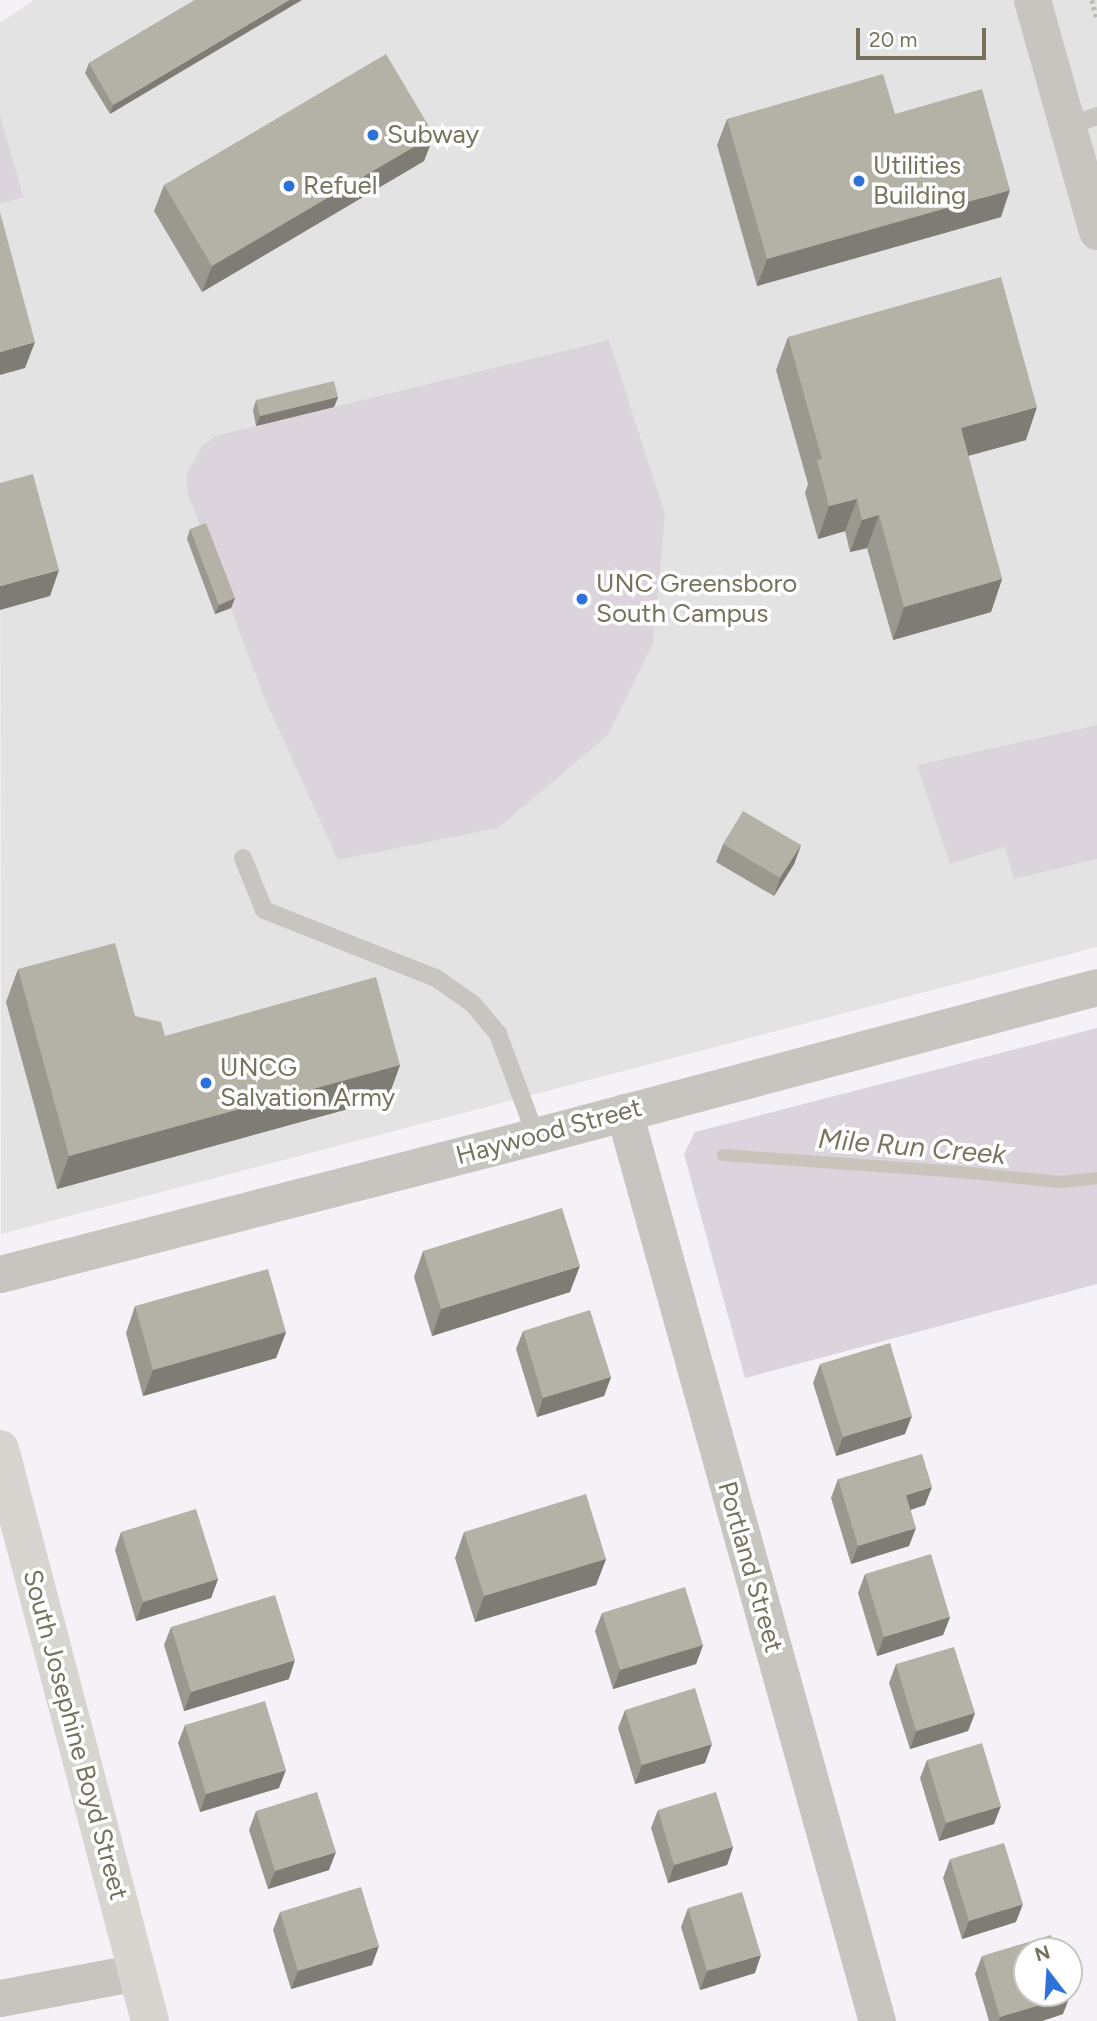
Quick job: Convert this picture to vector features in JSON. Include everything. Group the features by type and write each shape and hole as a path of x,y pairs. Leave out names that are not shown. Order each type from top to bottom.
{"main road":[{"name":"South Josephine Boyd Street","path":"0,1449 150,2021"}],"street":[{"path":"1032,0 1082,121 1097,230"},
{"name":"Haywood Street","path":"0,1274 536,1136 1097,987"},
{"name":"Portland Street","path":"624,1112 877,2021"},
{"path":"0,1998 137,1972"}],"lane":[{"path":"243,858 264,910 436,978 473,1004 498,1034 536,1136"}],"path":[{"path":"1091,0 1097,19"}],"shaded area":[{"name":"UNC Greensboro South Campus","path":"34,0 1097,0 1097,947 1,1234 0,204 24,196 0,114 0,23"},
{"path":"0,114 24,197 0,204"},
{"path":"609,340 665,514 653,644 608,735 498,828 338,860 264,697 188,494 186,476 202,446 215,436"},
{"path":"1097,725 1097,859 1014,879 1005,847 950,864 917,765"},
{"path":"1097,1028 1097,1284 745,1378 684,1154 695,1132"}],"building":[{"path":"195,0 289,0 113,105 89,63"},
{"name":"Refuel","path":"386,54 434,135 212,266 164,185"},
{"name":"Utilities Building","path":"883,74 895,114 982,89 1010,190 767,259 727,119"},
{"path":"0,212 35,342 0,352"},
{"path":"1001,277 1037,407 961,428 1002,579 904,607 879,515 862,520 857,499 829,506 817,460 822,459 788,337"},
{"path":"334,381 338,397 260,416 256,400"},
{"path":"33,474 59,570 0,586 0,483"},
{"path":"206,523 235,598 219,605 190,529"},
{"path":"743,811 801,845 780,878 723,844"},
{"name":"UNCG Salvation Army","path":"115,943 135,1016 161,1022 165,1036 376,977 400,1065 69,1156 18,969"},
{"path":"562,1208 580,1266 441,1309 423,1251"},
{"path":"268,1269 286,1332 153,1370 135,1306"},
{"path":"590,1310 611,1377 543,1398 523,1331"},
{"path":"890,1343 912,1416 843,1437 820,1364"},
{"path":"922,1454 932,1487 906,1495 916,1528 858,1546 838,1479"},
{"path":"586,1494 606,1559 484,1596 464,1532"},
{"path":"196,1509 218,1579 143,1602 121,1532"},
{"path":"931,1554 950,1617 884,1637 865,1574"},
{"path":"685,1587 703,1645 620,1670 602,1613"},
{"path":"275,1595 295,1660 191,1692 171,1627"},
{"path":"954,1647 975,1713 916,1731 896,1664"},
{"path":"695,1688 712,1744 642,1765 625,1710"},
{"path":"265,1701 286,1770 206,1794 185,1725"},
{"path":"982,1743 1001,1806 946,1823 927,1760"},
{"path":"317,1792 336,1852 275,1871 256,1811"},
{"path":"716,1792 733,1847 674,1865 658,1810"},
{"path":"1004,1843 1023,1904 969,1921 950,1859"},
{"path":"361,1887 379,1946 298,1971 280,1912"},
{"path":"742,1892 761,1955 707,1971 688,1908"},
{"path":"1013,1947 1013,2007 1033,2007 1000,2017 982,1956"}],"waterway":[{"name":"Mile Run Creek","path":"723,1155 1060,1182 1097,1178"}],"place":[{"name":"Subway","path":"373,135"},
{"name":"Utilities Building","path":"859,181"},
{"name":"Refuel","path":"289,186"},
{"name":"UNC Greensboro South Campus","path":"582,599"},
{"name":"UNCG Salvation Army","path":"206,1083"}]}
